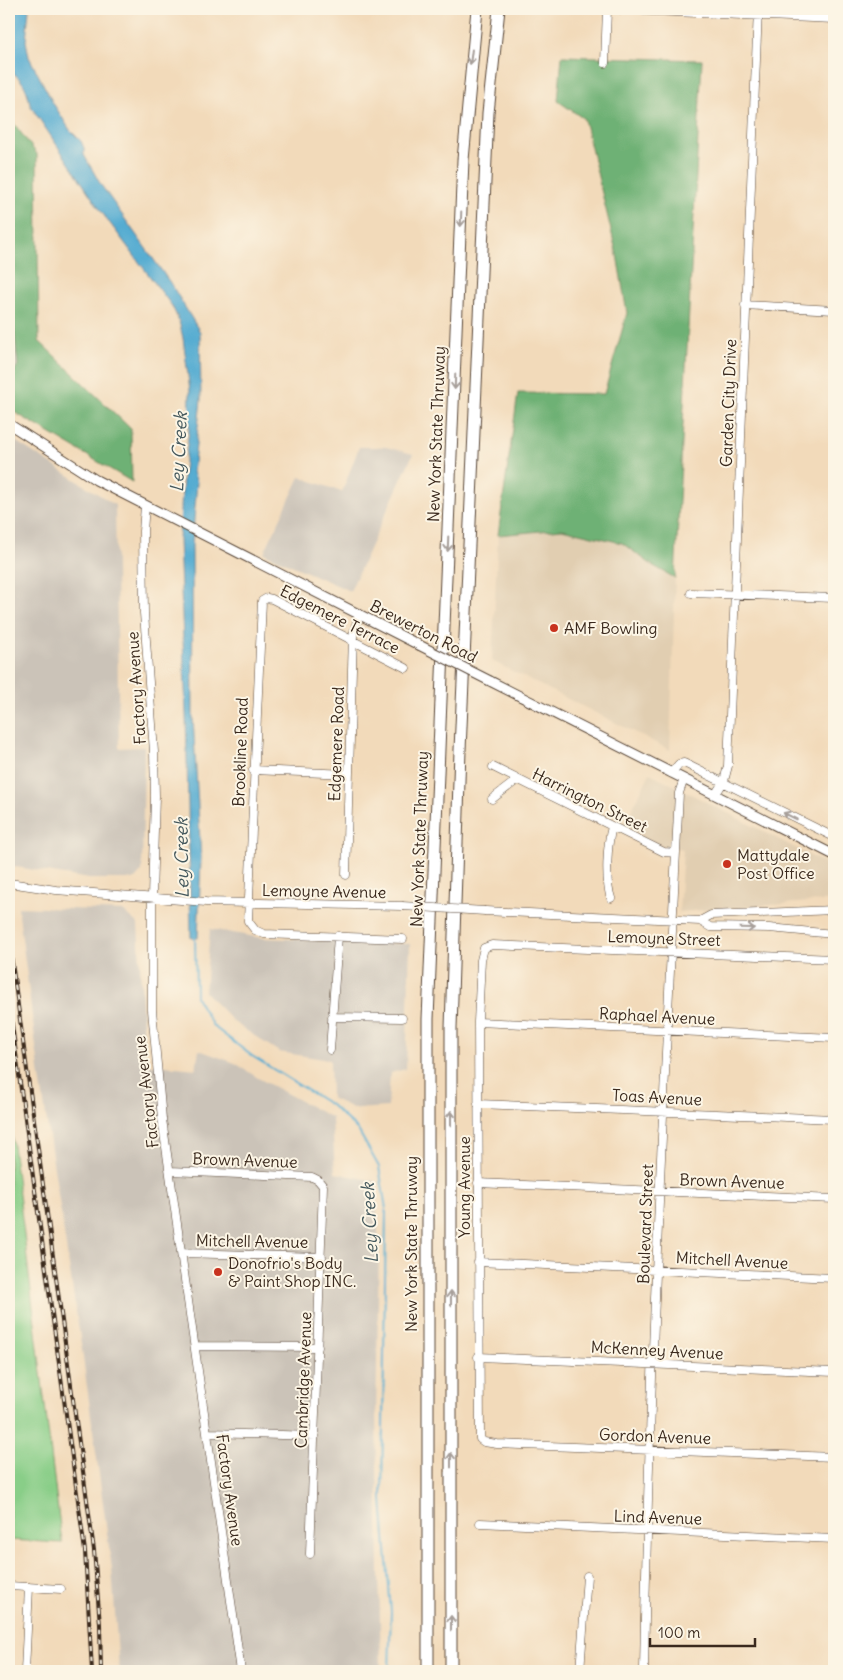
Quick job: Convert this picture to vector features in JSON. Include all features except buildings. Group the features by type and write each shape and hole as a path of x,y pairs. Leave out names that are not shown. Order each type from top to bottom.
{"highway":[{"name":"New York State Thruway","path":"428,1671 428,1023 463,160 470,65 477,9"},
{"path":"451,1671 451,1019 460,740 487,133 499,9"}],"main road":[{"name":"Brewerton Road","path":"9,424 96,480 145,506 833,856"}],"street":[{"path":"605,63 607,9 758,13 834,19"},
{"name":"Garden City Drive","path":"715,795 724,781 728,766 758,13"},
{"path":"745,305 834,310"},
{"name":"Factory Avenue","path":"145,506 143,540 144,613 154,752 155,796 152,897 154,1043 170,1172 241,1671"},
{"path":"691,593 734,593 834,598"},
{"name":"Edgemere Terrace","path":"262,601 268,598 272,599 406,668"},
{"name":"Brookline Road","path":"248,904 262,601"},
{"name":"Edgemere Road","path":"346,875 353,641 359,615"},
{"path":"672,773 679,764 684,763 724,781 834,837"},
{"name":"Harrington Street","path":"493,767 664,852 676,853"},
{"path":"253,770 349,774"},
{"name":"Boulevard Street","path":"644,1671 656,1270 670,952 679,793 684,779"},
{"path":"492,799 517,780"},
{"path":"611,898 608,883 609,836 612,827"},
{"name":"Lemoyne Avenue","path":"9,883 56,890 206,902 402,906 700,921 710,927 769,928 834,934"},
{"path":"248,904 248,921 259,932 402,940"},
{"name":"Lemoyne Avenue","path":"700,921 711,915 834,910"},
{"path":"330,1050 338,936"},
{"name":"Lemoyne Street","path":"492,945 834,959"},
{"name":"Young Avenue","path":"478,1436 478,1022 481,960 484,948 492,945"},
{"path":"332,1017 402,1018"},
{"name":"Raphael Avenue","path":"478,1022 834,1038"},
{"name":"Toas Avenue","path":"478,1104 834,1118"},
{"name":"Brown Avenue","path":"170,1172 312,1176 318,1180"},
{"name":"Cambridge Avenue","path":"310,1554 324,1193 318,1180"},
{"name":"Brown Avenue","path":"478,1184 834,1199"},
{"name":"Mitchell Avenue","path":"182,1253 322,1257"},
{"name":"Mitchell Avenue","path":"478,1262 834,1278"},
{"path":"195,1346 318,1348"},
{"name":"McKenney Avenue","path":"478,1357 834,1372"},
{"path":"208,1433 314,1436"},
{"name":"Gordon Avenue","path":"478,1436 484,1442 497,1444 834,1457"},
{"name":"Lind Avenue","path":"480,1523 834,1539"},
{"path":"580,1671 587,1576"},
{"path":"9,1586 61,1589"},
{"path":"25,1671 29,1587"}],"shaded area":[{"path":"9,305 13,317 18,365 9,380"},
{"path":"9,437 115,505 119,748 144,747 142,871 135,879 89,879 10,866"},
{"path":"359,447 386,447 413,454 350,591 264,553 300,477 342,492"},
{"path":"562,529 622,543 652,565 675,578 670,750 492,661 498,535"},
{"path":"650,773 834,868 834,900 679,912 683,849 658,845 624,826"},
{"path":"18,907 123,911 138,924 145,1064 196,1069 199,1050 235,1063 258,1078 332,1118 335,1173 375,1181 379,1248 376,1417 381,1671 119,1671 112,1569 82,1350 40,1077"},
{"path":"210,929 261,938 410,944 406,1069 390,1073 388,1107 355,1109 331,1098 330,1060 279,1052 235,1023 205,992"}],"green space":[{"path":"562,56 702,60 675,578 652,565 622,543 562,529 498,535 518,393 604,394 627,313 617,255 584,119 558,101"},
{"path":"9,117 37,154 39,341 131,429 132,482 9,409 9,380 18,365 13,317 9,305"},
{"path":"9,1115 10,1121 62,1543 9,1540"}],"water":[{"path":"16,9 29,9 26,41 29,57 53,103 70,130 81,141 84,155 101,185 171,284 200,332 201,400 193,472 197,482 192,545 193,717 201,859 198,938 191,938 186,715 179,539 183,477 189,430 190,391 183,338 179,321 172,306 103,214 30,105 27,91 12,72"}],"waterway":[{"name":"Ley Creek","path":"195,937 196,997 213,1026 252,1056 331,1105 358,1130 379,1167 386,1209 382,1499 391,1612 389,1671"}],"railway":[{"path":"9,941 94,1550 100,1624 101,1671"},
{"path":"9,1003 85,1551 92,1671"}],"place":[{"name":"AMF Bowling","path":"554,628"},
{"name":"Mattydale Post Office","path":"727,864"},
{"name":"Donofrio's Body & Paint Shop INC.","path":"218,1272"}]}
